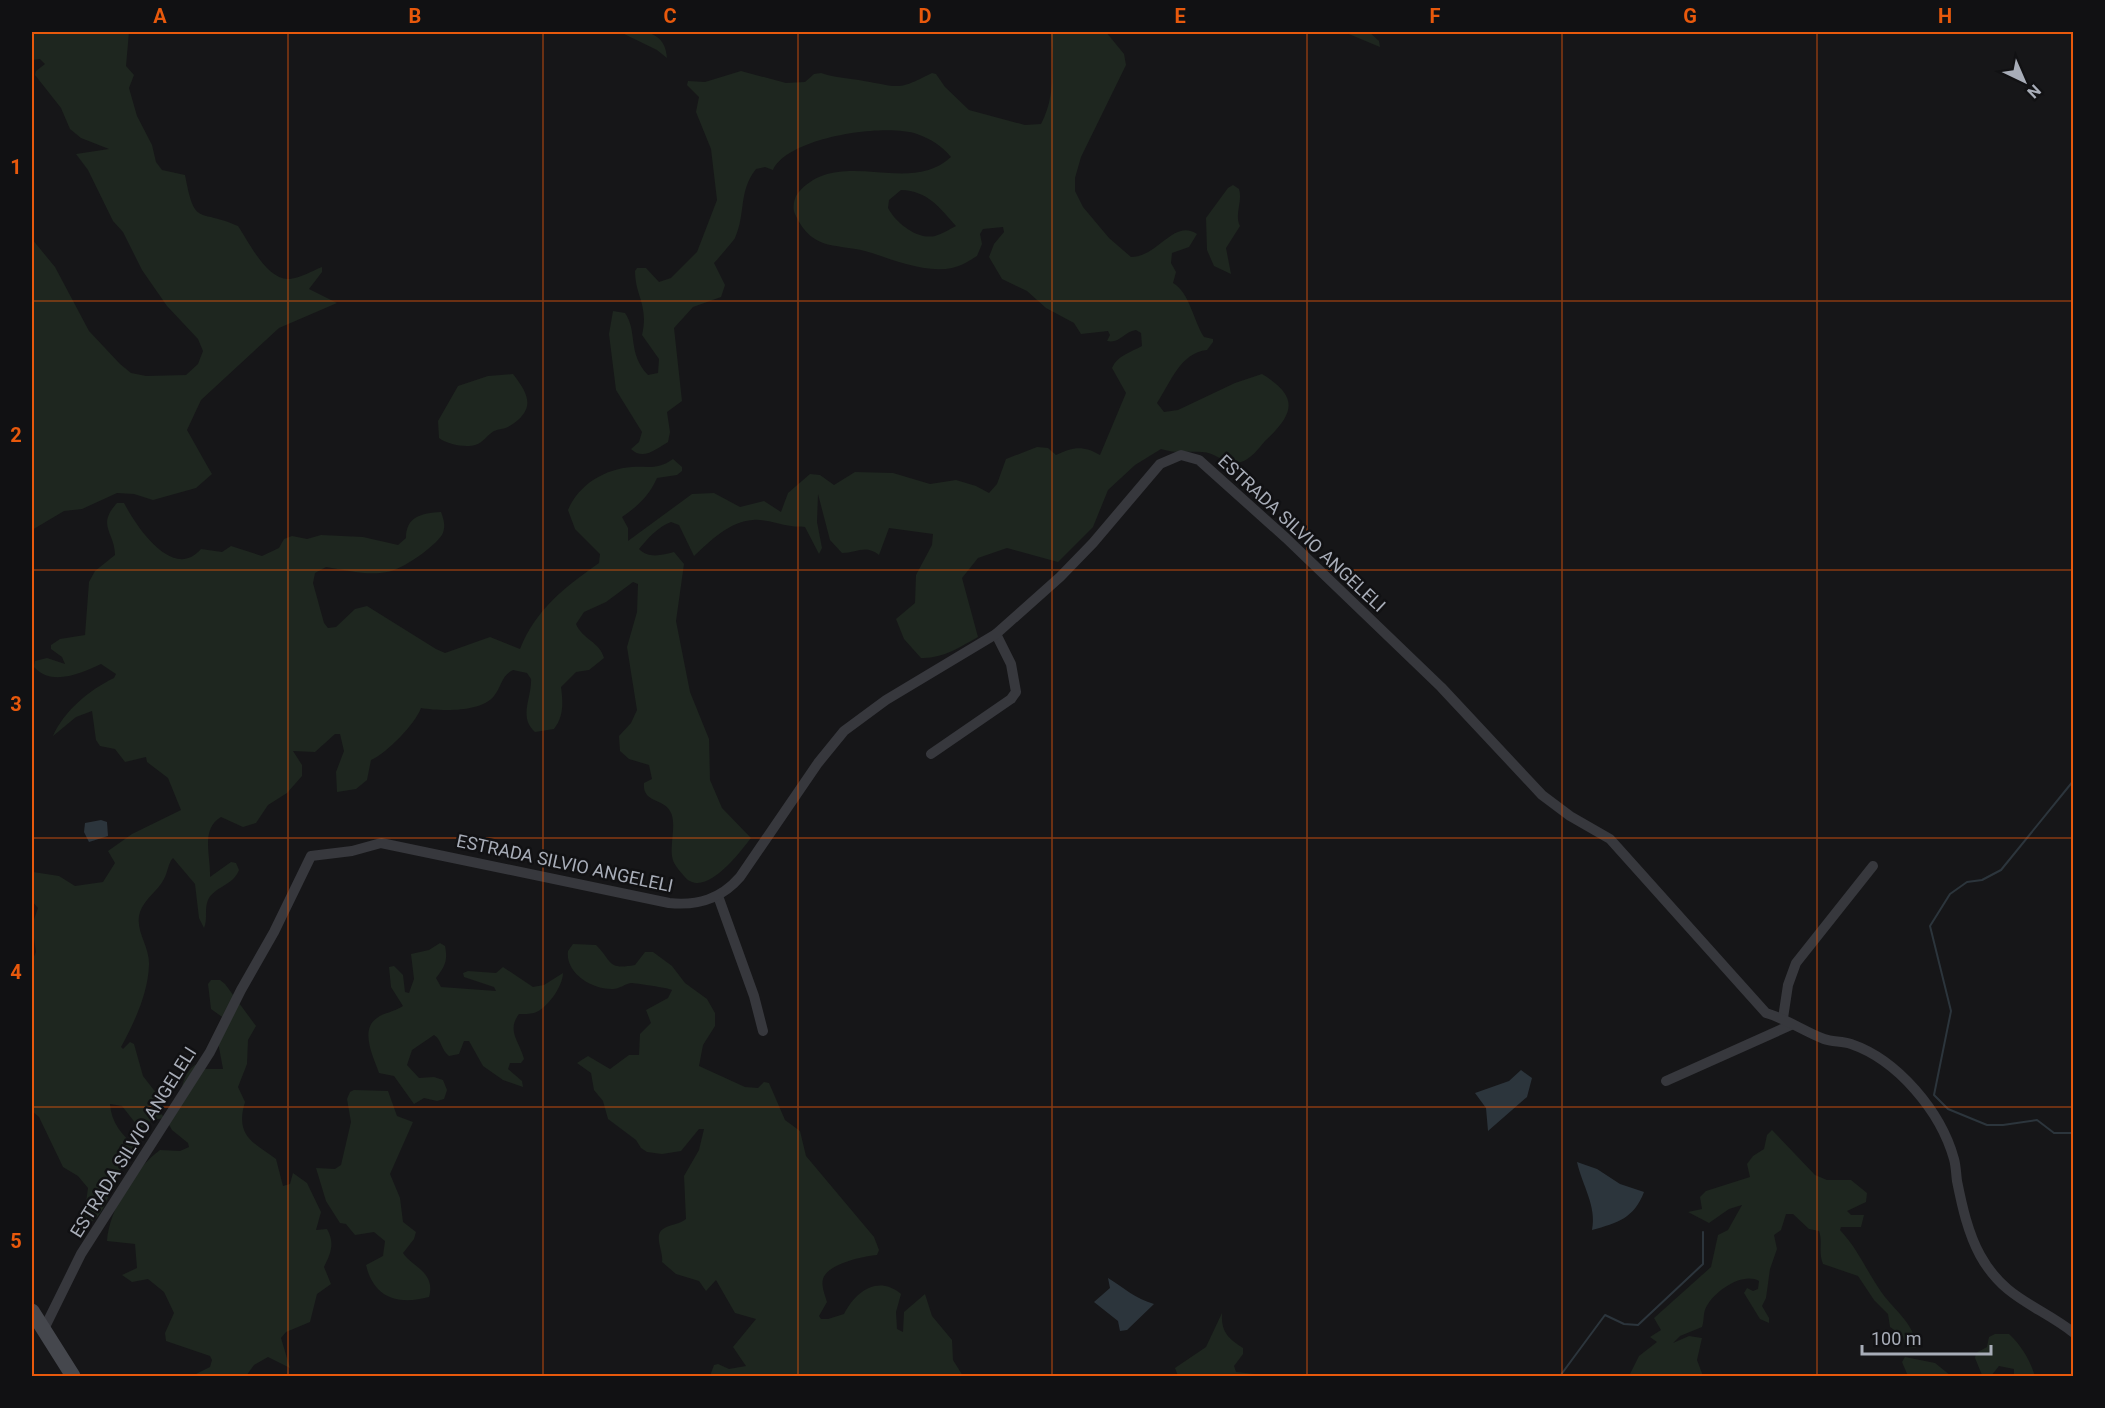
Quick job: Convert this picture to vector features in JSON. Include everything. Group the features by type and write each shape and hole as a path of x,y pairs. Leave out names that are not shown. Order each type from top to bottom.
{"main road":[{"path":"32,1312 73,1377"}],"street":[{"name":"ESTRADA SILVIO ANGELELI","path":"43,1331 81,1254 210,1052 274,932 311,856 352,851 381,843 669,903 688,903 718,896 729,889 740,877 812,770 844,731 886,700 996,634 1060,577 1093,543 1160,464 1180,455 1199,459 1278,530 1441,687 1542,795 1569,816 1610,839 1766,1013 1826,1040 1850,1044 1874,1056 1905,1080 1942,1126 1955,1161 1965,1217 1980,1256 2013,1296 2073,1333"},
{"path":"931,754 1011,699 1016,692 1011,664 996,634"},
{"path":"1666,1081 1787,1021 1788,985 1796,963 1873,866"},
{"path":"718,896 754,996 763,1031"}],"shaded area":[{"path":"32,32 129,32 126,66 134,75 129,88 137,116 152,145 156,162 162,170 185,175 196,210 200,214 238,226 259,259 274,274 290,279 322,267 322,272 309,289 337,303 279,328 201,400 187,430 212,474 196,488 153,500 134,494 117,493 82,509 64,511 32,530 32,239 55,267 89,331 131,373 146,376 186,375 198,364 203,351 198,339 167,306 142,270 123,232 113,221 88,170 76,154 109,149 81,138 70,129 61,108 35,75 36,71 45,64 40,59 32,60"},
{"path":"620,32 644,32 657,37 662,42 667,58 657,50"},
{"path":"1051,32 1106,32 1124,54 1126,65 1081,157 1075,178 1075,191 1083,207 1109,238 1131,257 1149,251 1181,231 1189,230 1197,234 1189,247 1172,253 1171,263 1176,272 1173,283 1183,293 1204,337 1213,339 1207,350 1198,352 1183,363 1157,403 1164,412 1178,410 1235,383 1262,374 1283,390 1289,406 1287,414 1275,431 1251,456 1235,463 1207,453 1161,449 1135,465 1108,490 1093,527 1058,562 1007,548 978,558 962,578 978,637 951,652 936,657 921,658 904,639 896,619 915,603 916,575 932,545 933,534 889,528 879,555 870,550 842,553 830,540 818,494 817,522 822,548 819,554 805,527 767,521 753,520 736,524 721,533 694,556 679,525 671,522 649,537 639,549 651,555 674,552 684,564 676,621 690,692 709,739 710,780 722,808 751,838 721,872 701,883 692,882 676,867 672,856 673,827 670,811 646,794 644,789 644,783 652,779 649,765 629,759 620,751 619,736 631,723 637,710 627,647 637,612 638,584 633,582 606,602 584,612 576,624 582,633 599,648 604,658 589,670 576,672 561,687 561,714 554,729 535,732 530,726 527,720 527,707 531,679 527,673 513,670 504,678 497,692 488,702 459,710 421,708 400,737 371,760 367,780 356,789 337,792 336,772 344,751 340,734 335,734 315,752 293,751 302,765 302,776 287,793 268,805 256,823 243,827 221,817 211,829 208,844 210,877 231,862 236,863 239,870 233,879 211,895 206,907 204,928 199,918 195,884 173,858 161,883 140,912 140,932 149,958 148,976 139,1008 121,1047 123,1049 130,1042 134,1044 143,1076 160,1098 161,1114 165,1118 152,1120 140,1129 122,1106 110,1104 118,1128 136,1146 116,1178 101,1212 92,1221 86,1223 84,1217 88,1188 78,1176 63,1167 39,1117 32,1111 32,961 36,952 32,925 38,908 32,901 32,851 33,872 59,876 75,886 103,882 115,863 108,851 132,834 181,810 168,778 147,762 146,757 125,762 115,749 100,746 96,740 92,711 76,717 53,736 64,718 78,702 114,678 116,674 101,664 76,674 58,677 41,673 34,667 35,661 47,658 65,664 62,657 51,649 51,645 60,639 85,635 89,582 95,571 115,555 107,523 117,503 124,503 137,525 156,547 167,555 179,559 190,557 201,549 222,552 231,546 262,556 279,548 284,539 292,536 307,539 321,535 363,537 398,545 406,538 412,521 421,515 441,512 444,523 442,535 432,546 409,563 380,573 326,567 315,573 313,583 324,623 328,628 336,627 355,609 367,606 445,653 490,637 520,649 534,622 553,600 599,563 600,554 575,529 568,510 586,485 612,471 622,468 658,466 673,459 682,467 682,471 677,475 657,478 642,500 622,517 628,528 628,541 692,494 714,493 740,507 764,501 781,512 788,493 810,474 820,475 834,485 855,472 893,473 930,484 956,480 989,493 997,484 1006,459 1037,447 1048,448 1056,455 1078,448 1100,455 1126,393 1112,368 1121,357 1142,346 1141,333 1136,330 1132,331 1115,341 1107,341 1110,335 1108,331 1081,334 1074,323 1046,308 1027,291 1002,279 989,257 994,244 1004,232 1003,227 983,229 980,234 982,244 977,256 959,266 932,269 828,244 819,241 802,227 794,212 795,200 798,193 815,179 833,173 853,171 915,173 934,168 951,157 936,143 917,134 883,130 839,136 797,149 782,159 773,170 765,167 756,169 744,195 735,238 714,263 725,285 721,297 693,307 674,328 682,401 667,412 670,432 668,442 649,453 640,454 631,449 639,442 642,432 616,390 609,334 613,311 625,313 629,320 637,359 648,375 658,373 659,359 642,335 644,316 635,271 637,268 646,268 659,282 671,278 697,252 717,200 711,149 696,112 699,97 687,85 688,81 705,82 741,71 786,83 805,82 814,74 821,73 898,86 912,83 932,73 936,74 945,87 969,110 1025,125 1041,124 1051,90 1053,67","holes":["901,190 919,193 932,201 956,226 928,237 914,233 902,225 888,208 889,200"]},
{"path":"1344,32 1369,32 1379,41 1380,47"},
{"path":"1233,185 1239,189 1240,194 1238,221 1240,226 1226,248 1231,274 1214,266 1207,250 1206,218 1228,188"},
{"path":"513,374 523,389 527,402 523,415 517,421 508,427 494,431 475,445 456,445 439,438 438,421 458,386 488,376"},
{"path":"101,820 107,822 108,836 89,842 84,832 85,823"},
{"path":"440,943 445,946 446,956 444,967 436,978 441,987 496,991 494,987 464,977 463,973 468,971 496,973 503,967 533,987 544,985 563,973 557,990 544,1007 534,1013 519,1014 515,1020 515,1036 524,1059 521,1063 510,1063 508,1069 522,1081 523,1087 503,1080 483,1066 469,1041 464,1041 459,1054 449,1056 434,1035 412,1050 407,1065 419,1078 434,1077 443,1080 447,1090 444,1099 437,1101 424,1098 414,1104 394,1076 379,1073 369,1044 369,1030 377,1018 403,1006 391,987 389,967 394,966 403,975 405,992 409,993 414,979 411,954 429,950"},
{"path":"573,944 596,945 611,963 619,966 635,965 645,952 653,952 672,966 685,983 707,999 715,1013 715,1026 703,1045 699,1066 745,1087 758,1088 764,1082 769,1083 785,1120 800,1131 806,1156 874,1237 879,1250 877,1255 838,1265 826,1274 822,1285 827,1302 819,1316 821,1319 844,1314 855,1298 868,1288 884,1286 901,1294 896,1312 897,1329 903,1332 904,1312 925,1294 932,1316 952,1340 953,1360 963,1376 710,1376 714,1365 718,1364 729,1369 746,1366 733,1347 756,1319 735,1313 716,1280 706,1291 699,1281 676,1274 662,1262 659,1240 663,1229 686,1219 684,1176 699,1150 704,1129 699,1129 681,1151 662,1154 647,1152 636,1140 608,1119 603,1101 594,1090 591,1073 577,1063 588,1056 610,1069 629,1055 639,1055 640,1034 651,1023 646,1010 668,998 672,990 631,983 615,989 597,987 582,979 571,966 568,951"},
{"path":"211,980 220,980 256,1026 248,1040 247,1064 238,1087 245,1102 242,1113 244,1130 253,1142 276,1159 283,1186 290,1184 293,1173 307,1183 321,1212 316,1230 327,1229 331,1239 330,1253 324,1267 331,1284 317,1294 310,1322 286,1332 281,1338 290,1368 268,1357 254,1365 246,1376 192,1376 210,1367 212,1360 210,1356 166,1341 165,1333 174,1313 164,1292 148,1279 132,1282 122,1275 137,1268 135,1244 107,1241 113,1216 118,1203 141,1167 160,1150 180,1151 189,1147 188,1143 172,1130 165,1118 179,1106 184,1080 190,1069 201,1062 205,1069 223,1069 218,1042 225,1019 211,1009 208,984"},
{"path":"1521,1070 1532,1078 1527,1097 1488,1131 1486,1108 1475,1093 1509,1081"},
{"path":"354,1090 388,1091 397,1116 413,1122 390,1174 400,1198 403,1222 416,1232 414,1239 403,1253 426,1276 430,1289 429,1297 398,1299 382,1292 375,1285 366,1265 383,1256 385,1241 374,1232 355,1235 346,1224 340,1223 326,1201 316,1168 335,1169 341,1165 351,1122 347,1099 350,1092"},
{"path":"1772,1130 1815,1175 1827,1180 1851,1180 1867,1193 1866,1202 1847,1211 1851,1215 1864,1215 1861,1227 1841,1227 1840,1230 1882,1293 1904,1318 1912,1332 1916,1348 1906,1347 1903,1336 1890,1327 1888,1314 1874,1300 1858,1276 1823,1264 1819,1231 1809,1229 1793,1214 1786,1214 1781,1230 1774,1235 1777,1249 1770,1269 1766,1298 1762,1306 1769,1318 1769,1323 1760,1319 1744,1293 1747,1288 1753,1291 1758,1289 1759,1281 1746,1279 1738,1281 1724,1288 1708,1304 1702,1327 1680,1336 1673,1343 1689,1336 1702,1338 1697,1360 1703,1376 1629,1376 1639,1356 1657,1342 1650,1337 1661,1330 1654,1318 1711,1267 1718,1235 1728,1230 1742,1205 1729,1209 1709,1223 1688,1212 1702,1209 1700,1197 1706,1191 1750,1177 1747,1164 1753,1156 1764,1149 1767,1135"},
{"path":"1577,1162 1597,1169 1620,1184 1644,1192 1630,1214 1610,1225 1592,1230 1591,1204"},
{"path":"1108,1278 1136,1296 1154,1304 1127,1330 1120,1331 1118,1321 1094,1302 1110,1288"},
{"path":"1222,1313 1226,1334 1243,1348 1243,1354 1234,1366 1236,1372 1275,1376 1178,1376 1175,1368 1206,1347"},
{"path":"1995,1334 2009,1334 2013,1338 2025,1353 2035,1376 2014,1376 2014,1369 1999,1366 1991,1376 1982,1375 1975,1358 1976,1353 1987,1347 1989,1337"},
{"path":"1905,1357 1935,1363 1951,1376 1908,1376 1902,1362"}],"waterway":[{"path":"2074,780 2001,870 1982,880 1967,882 1950,894 1930,926 1951,1011 1934,1095 1948,1109 1987,1125 2037,1120 2054,1133 2074,1133"},
{"path":"1560,1376 1605,1315 1624,1324 1638,1325 1703,1264 1703,1232"}]}
